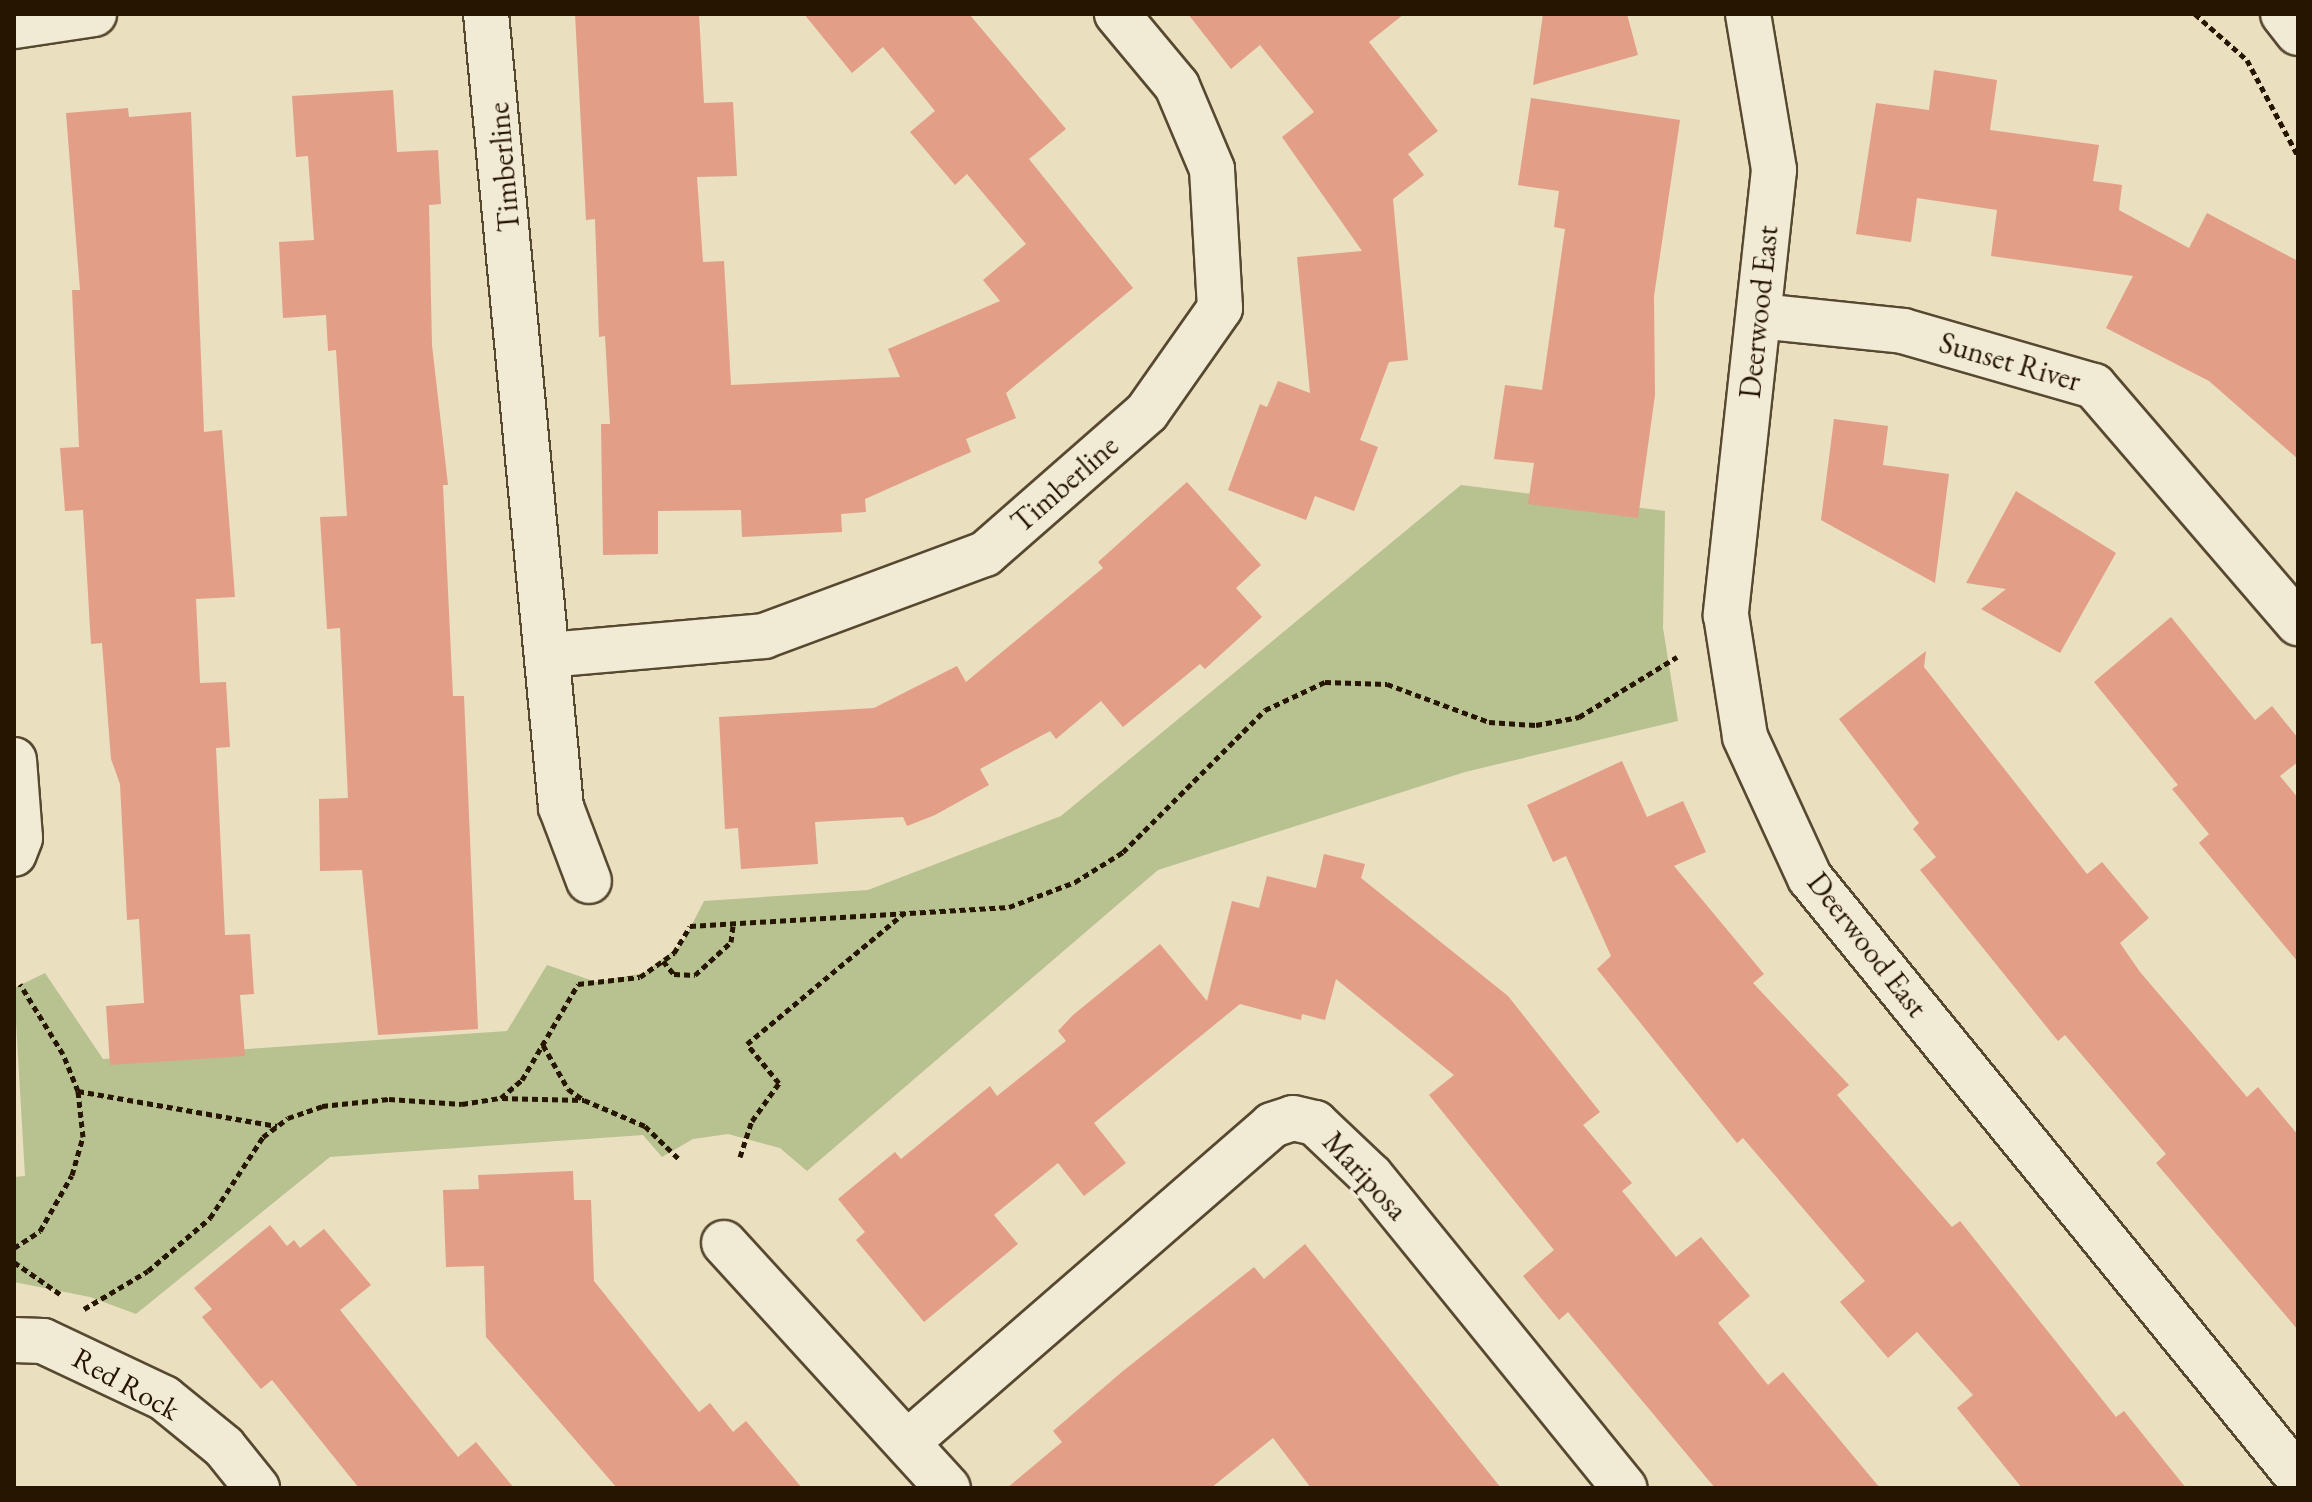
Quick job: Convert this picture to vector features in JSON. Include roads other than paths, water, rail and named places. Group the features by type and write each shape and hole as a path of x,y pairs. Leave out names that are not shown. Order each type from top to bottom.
{"street":[{"path":"14,26 94,14"},
{"name":"Timberline","path":"486,14 561,807 589,881"},
{"name":"Timberline","path":"548,655 764,636 985,554 1147,412 1220,308 1212,169 1177,86 1117,14"},
{"name":"Deerwood East","path":"1748,14 1774,170 1726,615 1745,737 1765,788 1810,878 2298,1477"},
{"path":"2283,14 2298,33"},
{"name":"Sunset River","path":"1759,316 1903,331 2094,386 2298,623"},
{"path":"14,760 20,838 14,854"},
{"name":"Mariposa","path":"909,1441 1272,1125 1293,1118 1315,1123 1371,1176 1625,1488"},
{"path":"724,1243 909,1441 948,1488"},
{"name":"Red Rock","path":"14,1340 43,1341 164,1398 224,1447 257,1488"}]}
